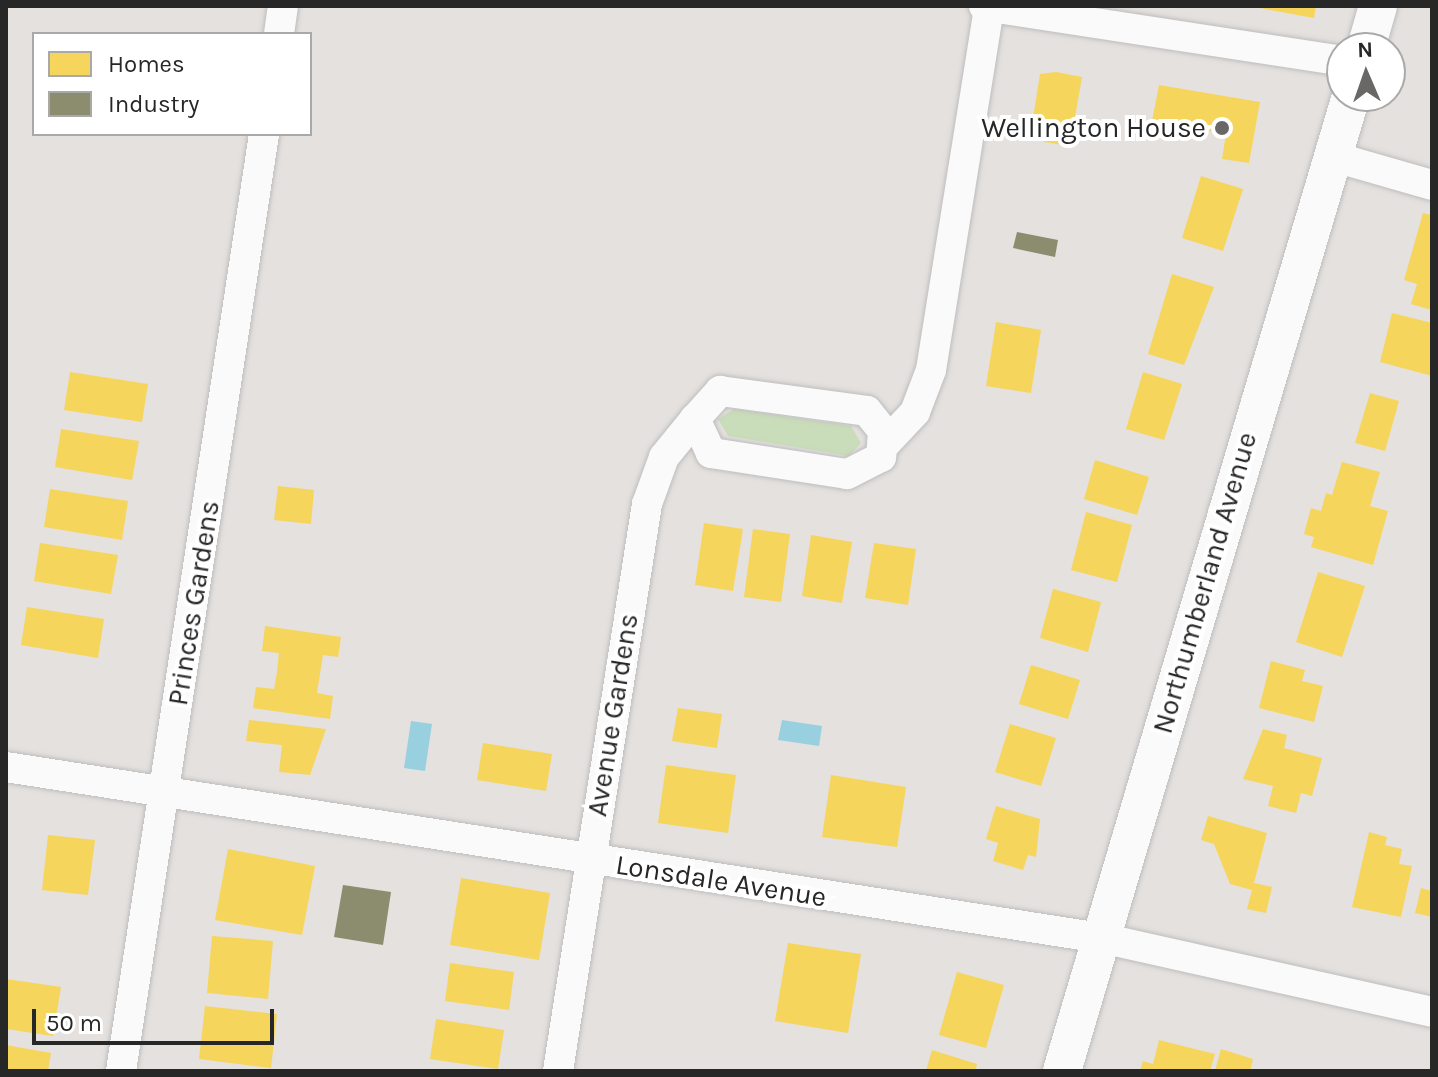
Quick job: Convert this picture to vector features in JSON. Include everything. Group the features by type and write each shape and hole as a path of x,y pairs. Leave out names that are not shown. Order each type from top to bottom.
{"street":[{"path":"279,32 283,6"},
{"path":"695,419 711,453 847,474 872,467 885,444 915,412 931,370 987,6 1326,59"},
{"path":"1371,32 1378,6"},
{"name":"Northumberland Avenue","path":"1062,1071 1346,112"},
{"name":"Princes Gardens","path":"121,1071 264,136"},
{"path":"1331,156 1432,185"},
{"name":"Avenue Gardens","path":"558,1071 647,504 664,457 695,419 708,397 748,393 867,411 885,444"},
{"name":"Lonsdale Avenue","path":"6,767 590,861 1101,938 1432,1012"}],"green space":[{"path":"734,409 851,426 861,443 849,456 728,436 718,419"}],"water":[{"path":"782,720 822,726 819,746 778,740"},
{"path":"411,721 432,724 425,771 404,768"}],"building: Homes":[{"path":"1249,6 1316,6 1314,18"},
{"path":"1056,72 1082,77 1070,146 1044,142 1048,120 1033,118 1040,74"},
{"name":"Wellington House","path":"1159,85 1260,102 1249,163 1222,159 1226,134 1152,121"},
{"path":"1201,176 1243,189 1223,251 1182,238"},
{"path":"1423,213 1432,215 1432,310 1411,304 1417,284 1404,280"},
{"path":"1172,274 1214,287 1184,365 1148,354"},
{"path":"1392,313 1432,323 1432,376 1380,362"},
{"path":"996,322 1041,330 1031,393 986,386"},
{"path":"70,372 148,384 142,422 64,410"},
{"path":"1143,372 1182,384 1164,440 1126,429"},
{"path":"1370,393 1399,401 1385,451 1355,443"},
{"path":"61,429 139,441 132,480 55,467"},
{"path":"1095,460 1149,477 1137,515 1084,499"},
{"path":"1342,462 1380,472 1370,506 1388,511 1373,565 1311,547 1314,537 1304,534 1311,508 1321,511 1326,493 1332,495"},
{"path":"278,486 314,490 311,524 274,520"},
{"path":"50,489 128,501 122,540 44,527"},
{"path":"1086,512 1132,525 1117,582 1071,570"},
{"path":"704,523 743,529 733,591 695,585"},
{"path":"753,529 790,534 781,602 744,597"},
{"path":"811,535 852,542 842,603 802,596"},
{"path":"40,543 118,555 111,594 34,581"},
{"path":"874,543 916,549 908,605 865,598"},
{"path":"1318,572 1365,586 1342,657 1296,642"},
{"path":"1053,589 1101,602 1088,652 1040,638"},
{"path":"27,607 104,619 98,658 21,645"},
{"path":"265,626 341,637 338,657 323,655 317,693 333,696 330,719 253,708 256,687 274,689 277,672 279,653 262,651"},
{"path":"1271,661 1305,670 1302,681 1323,686 1314,722 1259,708"},
{"path":"1031,665 1080,680 1068,719 1019,704"},
{"path":"678,708 722,714 717,748 672,741"},
{"path":"249,720 326,729 310,775 279,772 282,745 246,741"},
{"path":"1010,724 1056,738 1041,786 995,772"},
{"path":"1263,729 1287,735 1284,748 1322,758 1312,796 1301,793 1296,813 1268,806 1273,786 1243,779"},
{"path":"483,743 552,754 546,791 477,780"},
{"path":"666,765 736,775 728,833 658,823"},
{"path":"831,775 906,787 897,847 822,837"},
{"path":"996,806 1040,819 1036,857 1028,855 1023,870 993,861 998,843 986,839"},
{"path":"1208,816 1267,833 1254,883 1272,887 1266,913 1247,909 1252,890 1230,884 1214,844 1201,840"},
{"path":"1369,832 1387,837 1385,845 1402,849 1399,864 1412,866 1401,917 1352,907"},
{"path":"48,835 95,840 88,895 42,890"},
{"path":"228,849 315,866 302,935 215,920"},
{"path":"461,878 550,893 539,960 450,945"},
{"path":"1421,888 1432,891 1432,917 1415,913"},
{"path":"212,936 273,941 268,999 207,993"},
{"path":"788,943 861,954 848,1033 775,1021"},
{"path":"450,963 514,972 509,1010 445,1001"},
{"path":"957,972 1004,985 986,1048 939,1035"},
{"path":"6,979 61,987 53,1036 6,1029"},
{"path":"205,1006 277,1014 271,1068 199,1059"},
{"path":"436,1019 504,1030 498,1069 430,1059"},
{"path":"1159,1040 1215,1054 1210,1071 1140,1071 1143,1061 1153,1064"},
{"path":"6,1045 51,1053 48,1071 6,1071"},
{"path":"1221,1049 1253,1059 1250,1071 1215,1071"},
{"path":"932,1050 977,1064 975,1071 926,1071"}],"building: Industry":[{"path":"1017,232 1058,240 1055,257 1013,248"},
{"path":"343,885 391,892 383,945 334,937"}],"place":[{"name":"Wellington House","path":"1222,128"}]}
